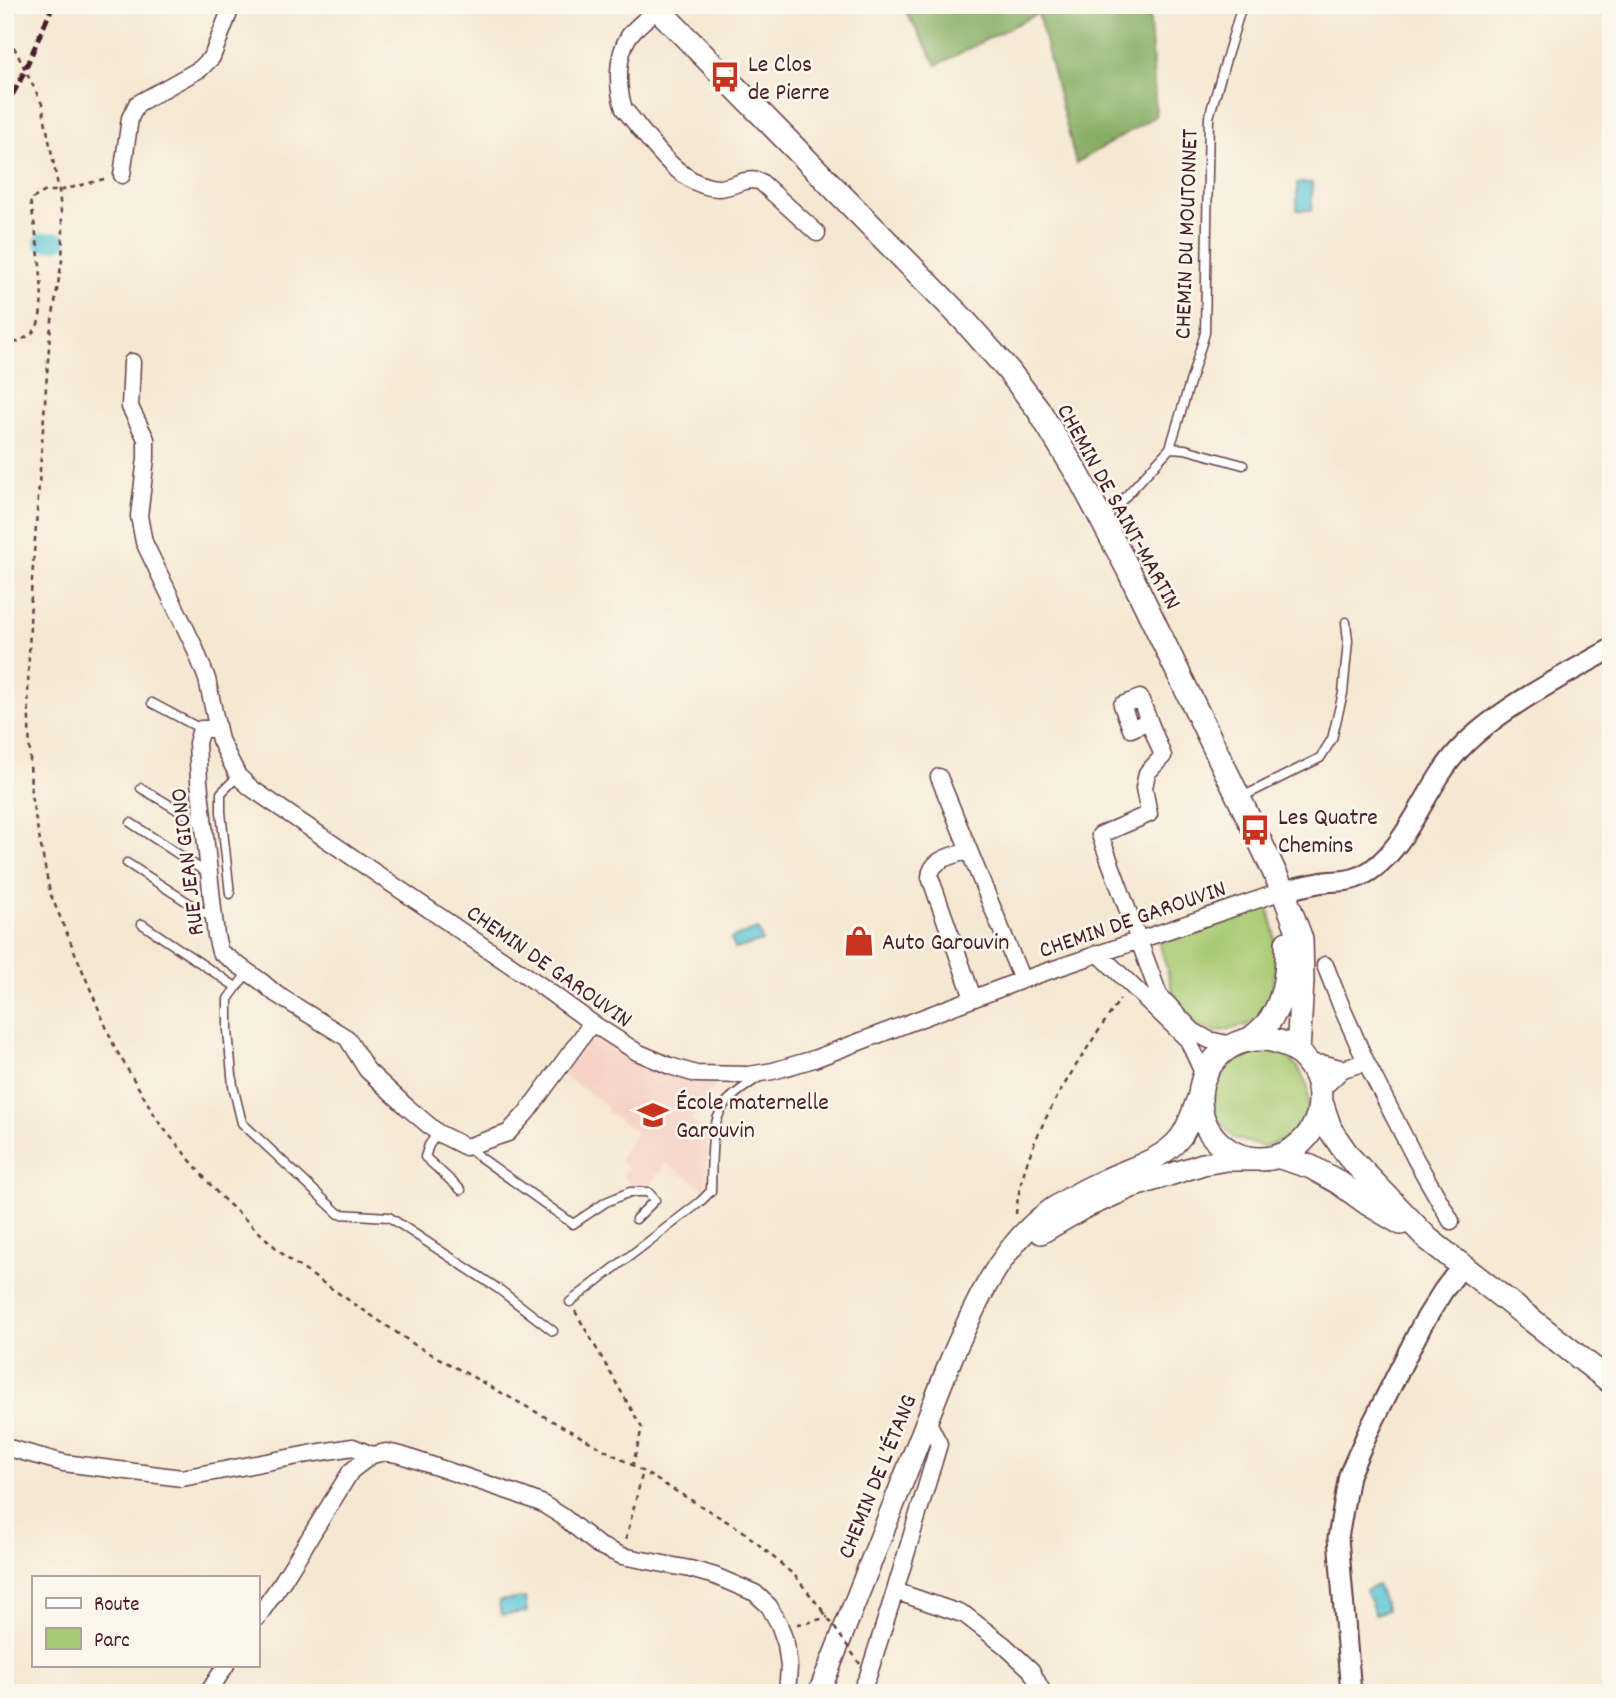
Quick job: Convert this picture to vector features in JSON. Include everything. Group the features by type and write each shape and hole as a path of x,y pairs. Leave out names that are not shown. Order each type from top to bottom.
{"main road":[{"name":"CHEMIN DE SAINT-MARTIN","path":"656,7 964,320 1038,409 1078,475 1134,581 1285,897 1301,939 1303,1058"},
{"path":"1285,897 1287,964 1284,989 1277,1009 1266,1026 1215,1058 1201,1085 1201,1114 1208,1132 1221,1146 1237,1156 1256,1160 1280,1157 1296,1148 1308,1136 1317,1120 1320,1096"},
{"path":"1241,1043 1267,1039 1284,1044 1303,1058 1316,1076 1331,1131 1349,1157 1428,1239 1611,1381"},
{"name":"CHEMIN DE L’ÉTANG","path":"819,1693 972,1309 988,1281 1014,1243 1041,1218 1102,1181 1164,1153 1181,1138 1201,1085"},
{"path":"1280,1157 1311,1167 1428,1239"},
{"name":"CHEMIN DE L’ÉTANG","path":"988,1281 1040,1233 1132,1186 1203,1164 1227,1160 1256,1160"}],"street":[{"path":"122,175 130,118 137,104 200,69 212,57 232,5"},
{"path":"656,7 625,43 620,72 624,109 682,175 694,182 715,188 725,188 746,180 761,182 817,233"},
{"name":"CHEMIN DE GAROUVIN","path":"132,362 130,407 146,439 139,516 144,542 207,679 209,729 238,776 251,788 637,1052 696,1074 749,1075 766,1072 814,1059 1022,980 1138,940 1285,897"},
{"path":"1285,897 1322,882 1340,882 1360,877 1378,866 1393,851 1438,777 1458,750 1512,708 1611,649"},
{"path":"1149,721 1163,756 1147,773 1144,788 1149,814 1100,835 1159,995 1193,1031 1209,1040 1241,1043"},
{"name":"RUE JEAN GIONO","path":"209,729 197,743 216,936 220,952 276,994 347,1038 368,1070 407,1107 438,1133 466,1147"},
{"path":"939,777 1022,980"},
{"path":"969,850 935,862 930,869 930,877 973,998"},
{"path":"1098,954 1188,1040 1201,1085"},
{"path":"1325,965 1366,1062 1416,1160 1451,1221"},
{"path":"466,1147 508,1133 527,1112 592,1023"},
{"path":"1303,1058 1343,1069 1366,1062"},
{"path":"1320,1096 1343,1069"},
{"path":"1351,1693 1338,1538 1349,1475 1422,1325 1462,1266"},
{"path":"860,1693 895,1591 939,1444 928,1420"},
{"path":"5,1447 64,1463 182,1478 353,1447 372,1455"},
{"path":"259,1615 351,1471 372,1455 386,1452 541,1503 598,1545 622,1556 690,1569 755,1593 769,1606 786,1644 789,1667 786,1693"},
{"path":"895,1591 965,1615 1031,1670 1043,1693"},
{"path":"208,1693 225,1666"}],"lane":[{"name":"CHEMIN DU MOUTONNET","path":"1103,522 1170,447 1205,333 1209,117 1242,5"},
{"path":"1170,447 1243,465"},
{"path":"1240,798 1320,758 1332,739 1343,693 1348,641 1346,622"},
{"path":"152,704 209,729"},
{"path":"230,894 222,793 238,776"},
{"path":"141,788 205,827"},
{"path":"131,823 210,874"},
{"path":"127,863 215,919"},
{"path":"142,924 236,987"},
{"path":"248,972 228,999 233,1086 242,1123 339,1214 389,1217 500,1290 553,1331"},
{"path":"570,1302 711,1191 717,1119 724,1105 766,1072"},
{"path":"438,1133 429,1144 425,1157 461,1191"},
{"path":"466,1147 573,1224 606,1202 631,1192 648,1192 655,1200 636,1219"}],"path":[{"path":"5,29 29,79"},
{"path":"5,348 34,331 41,317 40,255 30,200 46,191 59,191 122,175"},
{"path":"1014,1243 1018,1196 1036,1139 1070,1074 1129,984"},
{"path":"570,1302 642,1428 632,1465"},
{"path":"622,1556 643,1471 743,1531 795,1576 828,1617 860,1664"},
{"path":"779,1624 807,1623 828,1617"}],"shaded area":[{"name":"École maternelle Garouvin","path":"601,1038 664,1072 686,1079 716,1083 691,1120 708,1133 706,1190 666,1163 651,1183 635,1187 622,1177 628,1168 621,1162 620,1157 637,1132 606,1111 608,1106 563,1075 589,1040"}],"green space":[{"path":"902,5 1149,5 1156,116 1076,163 1038,13 937,65"},
{"path":"1266,902 1274,929 1276,959 1270,1005 1263,1017 1244,1026 1215,1032 1198,1026 1188,1017 1173,991 1159,941 1164,942 1231,921 1229,916"},
{"path":"1254,1050 1282,1053 1298,1067 1308,1087 1308,1113 1291,1136 1264,1147 1233,1138 1216,1115 1213,1092 1222,1070 1236,1057"}],"water":[{"path":"1297,183 1312,183 1312,210 1297,210"},
{"path":"758,929 762,941 735,949 731,938"},
{"path":"1377,1585 1387,1610 1375,1614 1366,1590"},
{"path":"525,1598 527,1612 501,1615 499,1601"}],"waterway":[{"path":"43,242 58,241"}],"railway":[{"path":"5,108 20,81 53,5"}],"place":[{"name":"Le Clos de Pierre","path":"725,77"},
{"name":"Les Quatre Chemins","path":"1255,830"},
{"name":"Auto Garouvin","path":"859,941"},
{"name":"École maternelle Garouvin","path":"653,1115"}]}
